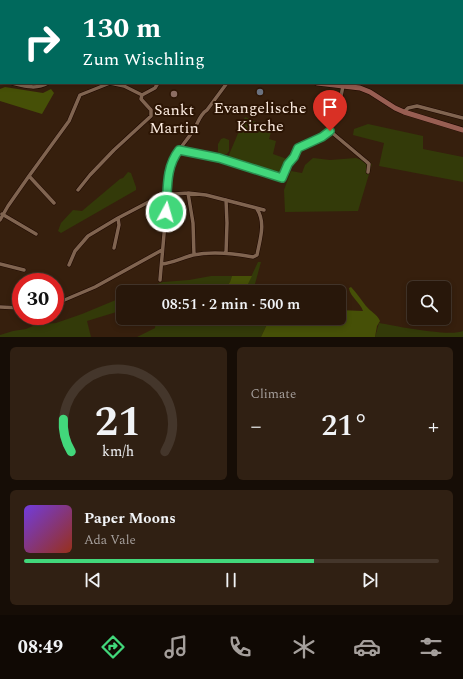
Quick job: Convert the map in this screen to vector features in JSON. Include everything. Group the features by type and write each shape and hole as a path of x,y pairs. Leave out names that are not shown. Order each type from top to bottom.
{"main road":[{"path":"326,84 366,90 394,108 463,130"}],"street":[{"path":"18,84 35,87 46,84"},
{"path":"0,220 2,214 69,121 80,95 108,84"},
{"path":"78,190 114,150 151,116 151,110 141,97 124,86 115,84"},
{"path":"141,97 155,88 157,84"},
{"path":"160,280 170,166 174,157 194,129 203,112 207,110 225,84"},
{"path":"179,150 219,158 282,178 288,164 294,157 298,148 322,137 330,131 340,101 343,86"},
{"path":"404,112 408,108 417,106 463,118"},
{"path":"330,131 369,164 368,172"},
{"path":"29,176 54,203"},
{"path":"188,193 193,223 194,255"},
{"path":"69,265 75,251 88,236 156,197 167,194 188,193 206,195 264,210"},
{"path":"226,200 226,253"},
{"path":"162,264 194,255 215,252 253,258 255,257 257,255 262,227 260,215 256,209"},
{"path":"2,214 36,234"},
{"path":"114,248 119,225 118,218"},
{"path":"64,300 101,284 162,250"},
{"path":"0,264 24,270"},
{"path":"0,307 12,308"}],"green space":[{"path":"5,87 43,93 51,89 54,93 42,114 0,101 0,89"},
{"path":"245,117 272,129 269,139 276,141 273,154 287,159 282,175 280,176 228,157"},
{"path":"368,124 423,136 423,149 463,157 463,182 379,166 384,143 353,135 354,129"},
{"path":"224,138 229,140 229,151 227,154 221,154 218,152 218,144 221,139"},
{"path":"313,158 330,160 356,158 372,164 358,211 285,212 284,190 291,171 302,173 305,165"},
{"path":"128,172 131,173 136,190 61,233 58,231 61,223 73,210 82,211 123,178"},
{"path":"258,262 261,262 255,285 247,285"},
{"path":"211,276 232,276 228,285 154,285 163,282 189,280"},
{"path":"232,276 252,276 248,285 228,285"},
{"path":"351,287 380,321 377,326 375,337 261,337 267,325 346,325 346,310 363,311 351,294 349,288"},
{"path":"116,300 116,312 87,321 91,337 0,337 0,335 26,329 35,325 64,325 64,320"},
{"path":"379,323 435,332 456,333 463,331 463,337 375,337"},
{"path":"155,325 267,325 261,337 137,337 155,328"}],"place":[{"name":"Evangelische Kirche","path":"260,92"},
{"name":"Sankt Martin","path":"174,94"}],"route":[{"path":"166,212 170,166 179,150 219,158 282,178 284,177 289,161 294,157 298,148 313,142 330,131"}]}
